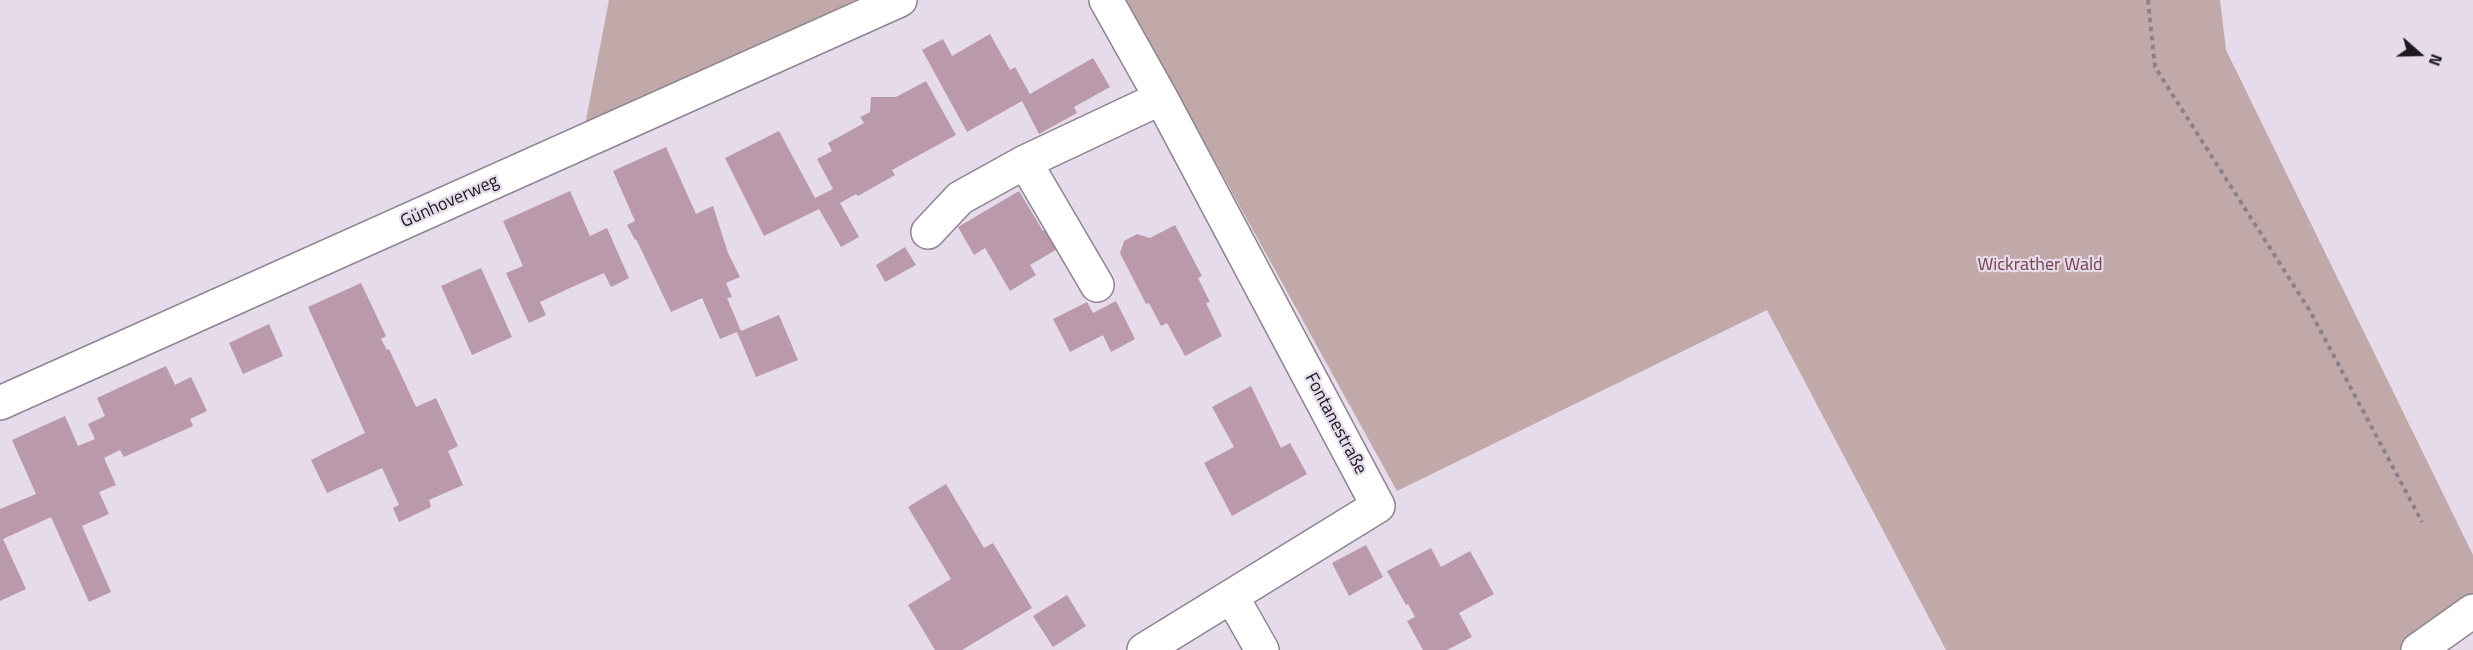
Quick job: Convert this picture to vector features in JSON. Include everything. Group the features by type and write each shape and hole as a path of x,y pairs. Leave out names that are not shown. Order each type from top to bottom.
{"street":[{"name":"Günhoverweg","path":"0,403 900,0"},
{"name":"Fontanestraße","path":"1106,0 1161,98 1378,506 1144,650"},
{"path":"928,232 960,198 1025,162 1161,98"},
{"path":"1025,162 1097,285"},
{"path":"1232,597 1262,650"},
{"path":"2418,650 2473,611"}],"path":[{"path":"2148,0 2155,67 2310,311 2422,522"}],"green space":[{"path":"609,0 862,0 585,125"},
{"name":"Wickrather Wald","path":"1126,0 2220,0 2226,50 2473,555 2473,613 2422,650 1946,650 1767,310 1397,491"}],"building":[{"path":"990,34 1010,70 1015,67 1030,94 1093,58 1110,87 1074,107 1077,113 1039,134 1022,101 967,132 922,50 943,39 952,56"},
{"path":"926,81 956,135 892,170 895,175 858,196 856,194 840,203 859,237 841,247 819,209 764,236 725,158 779,131 815,198 833,189 817,159 832,151 828,143 864,123 860,117 870,112 871,97 896,97"},
{"path":"666,147 696,214 713,206 728,253 740,277 726,283 732,297 727,298 741,331 779,315 798,360 756,377 737,332 720,339 702,298 671,312 627,225 635,221 613,171"},
{"path":"570,191 590,236 607,228 629,278 611,287 604,273 572,287 540,302 546,315 529,323 506,273 523,266 503,221"},
{"path":"1019,191 1043,231 1049,227 1061,247 1030,265 1036,275 1010,291 985,248 974,255 958,227"},
{"path":"1175,225 1202,276 1198,278 1210,302 1206,303 1222,336 1185,356 1167,323 1161,326 1149,303 1146,304 1120,253 1124,241 1137,234 1150,238"},
{"path":"905,247 916,265 885,282 876,265"},
{"path":"481,268 512,337 472,355 441,286"},
{"path":"361,283 386,336 381,339 387,350 389,349 416,407 436,398 458,446 448,451 463,485 429,500 431,507 399,522 393,508 399,505 382,468 327,493 311,460 365,433 308,307"},
{"path":"1116,301 1135,339 1111,352 1103,335 1070,352 1053,319 1087,302 1093,313"},
{"path":"269,324 283,356 243,374 229,343"},
{"path":"166,366 175,385 191,377 207,411 190,419 193,426 124,457 120,450 104,458 116,485 99,492 109,514 82,526 111,592 89,602 51,517 3,539 26,589 0,601 0,509 36,494 12,440 65,416 78,446 95,439 88,424 105,416 97,398"},
{"path":"1251,386 1281,448 1290,443 1307,474 1232,516 1204,463 1234,447 1212,407"},
{"path":"946,484 984,548 993,543 1032,608 962,650 935,650 908,605 951,579 908,507"},
{"path":"1366,545 1383,577 1349,596 1332,563"},
{"path":"1431,548 1441,567 1470,551 1494,594 1459,613 1472,637 1447,650 1423,650 1407,621 1415,617 1387,571"},
{"path":"1067,595 1086,626 1053,647 1033,616"}]}
